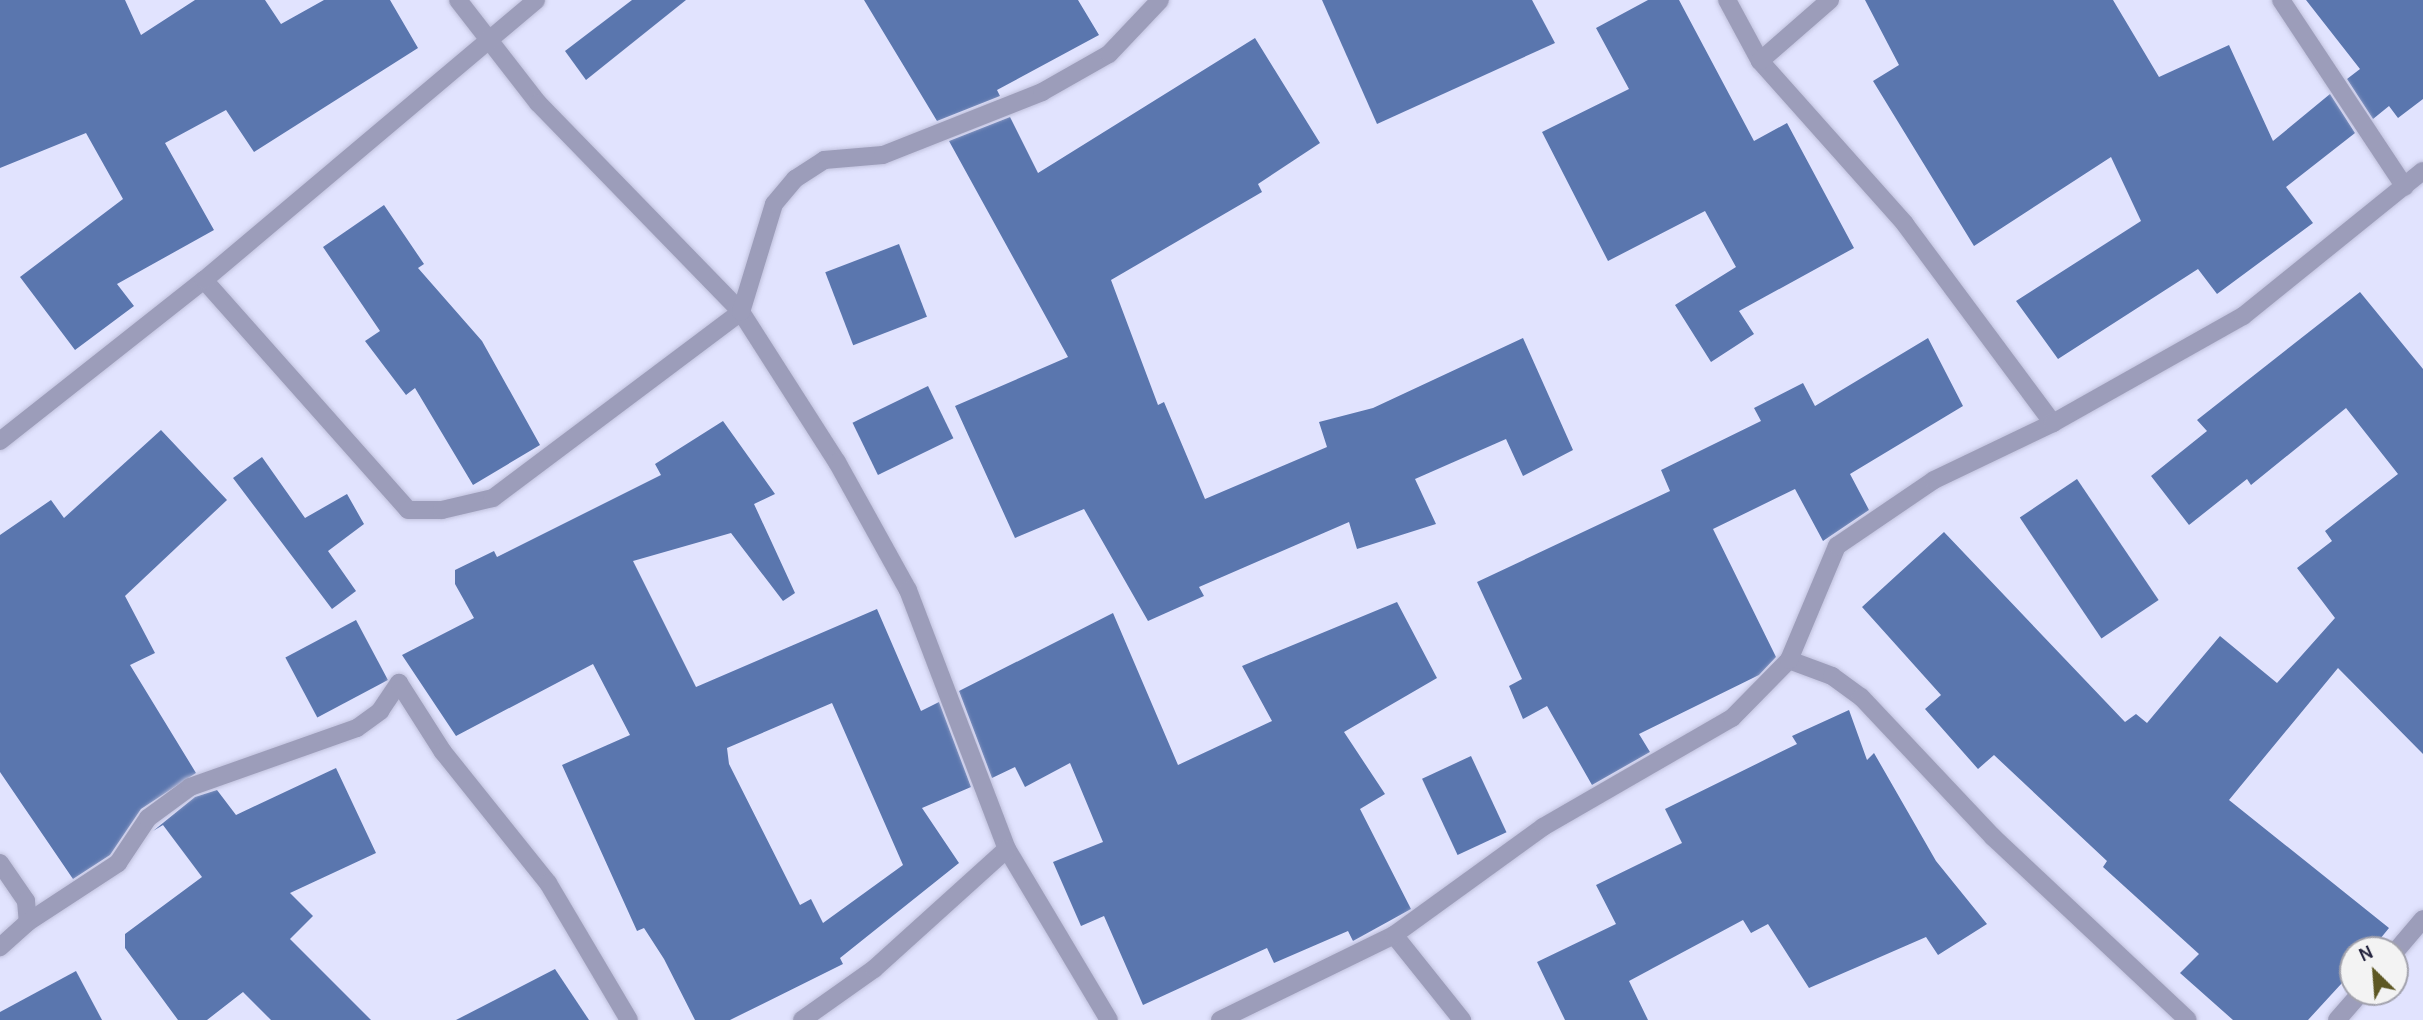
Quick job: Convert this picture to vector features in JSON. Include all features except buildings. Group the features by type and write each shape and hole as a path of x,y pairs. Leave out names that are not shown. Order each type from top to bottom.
{"street":[{"path":"458,0 487,42 741,313 837,461 908,590 1007,849 1109,1020"},
{"path":"0,442 204,280 536,0"},
{"path":"204,280 408,510 442,510 493,498 741,313 774,204 795,179 824,160 883,155 1042,92 1109,54 1160,0"},
{"path":"1727,0 1760,61 1905,224 2053,423"},
{"path":"1760,61 1830,0"},
{"path":"2281,0 2405,187"},
{"path":"1220,1020 1394,935 1544,827 1732,718 1789,660 1837,546 1934,480 2053,423 2243,316 2423,171"},
{"path":"1789,660 1832,676 1861,697 1993,837 2188,1020"},
{"path":"0,947 28,922 118,863 148,818 190,787 357,728 380,711 399,683 443,752 548,883 629,1020"},
{"path":"802,1020 874,969 1007,849"},
{"path":"0,863 26,901 28,922"},
{"path":"2409,936 2423,919"},
{"path":"1394,935 1462,1020"},
{"path":"2337,1020 2349,1006"}]}
